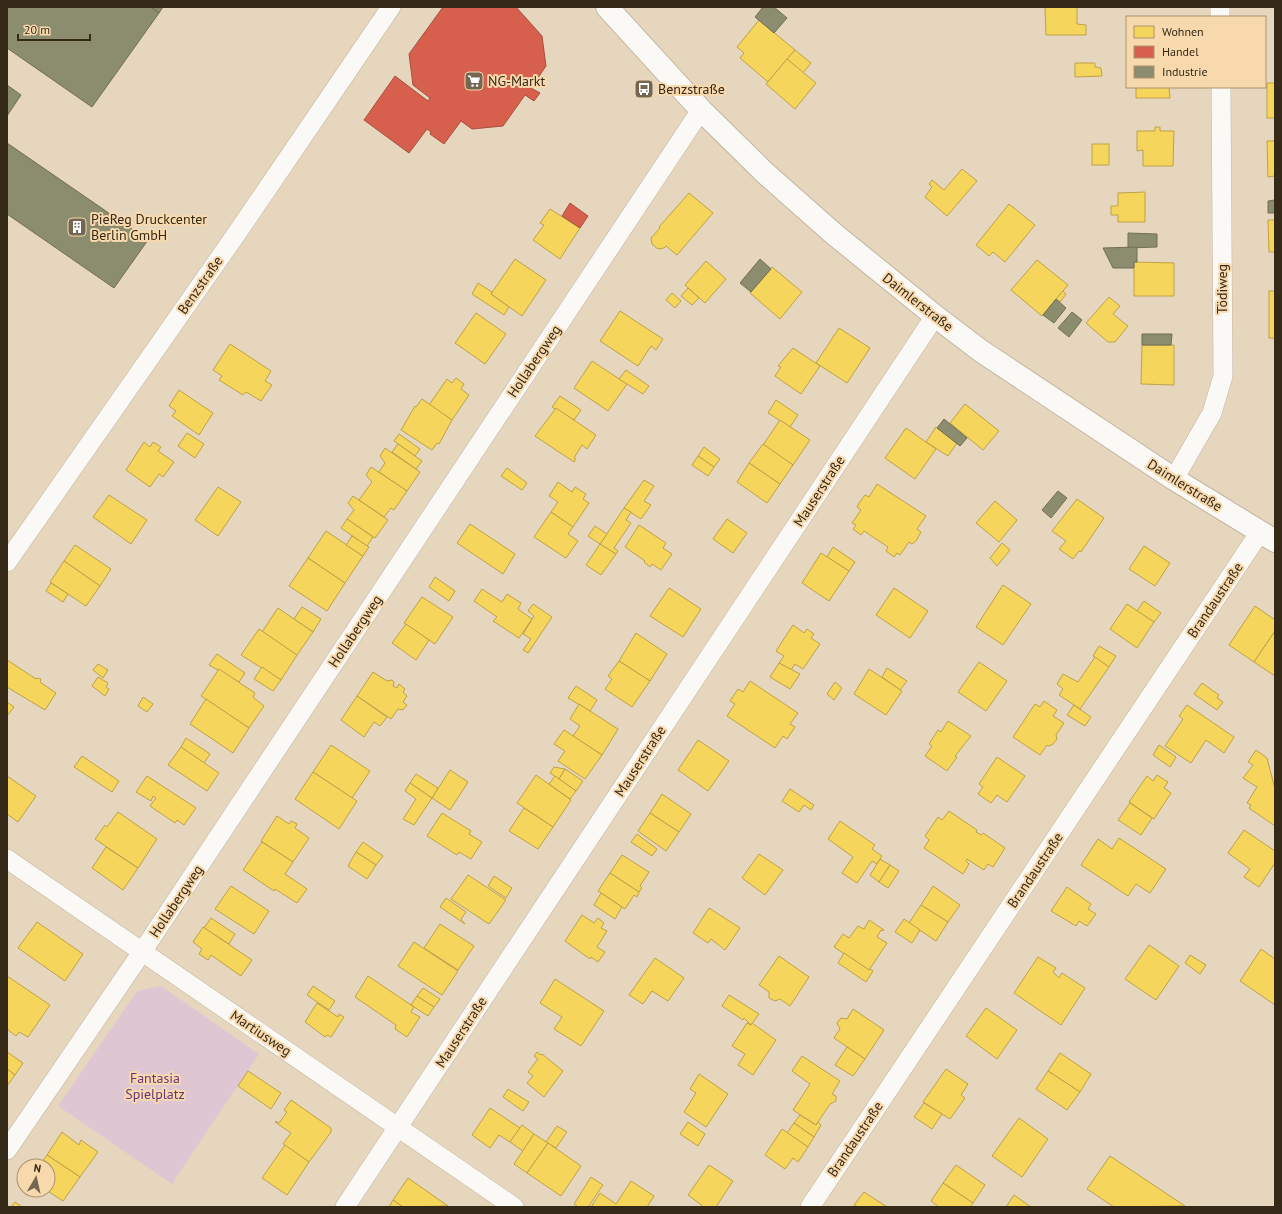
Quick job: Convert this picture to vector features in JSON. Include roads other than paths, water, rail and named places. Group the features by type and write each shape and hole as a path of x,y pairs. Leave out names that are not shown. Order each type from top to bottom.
{"street":[{"name":"Benzstraße","path":"7,562 233,239 391,7"},
{"name":"Daimlerstraße","path":"606,7 701,110 765,173 829,230 935,316 987,355 1174,479 1267,537"},
{"name":"Tödiweg","path":"1174,479 1212,413 1223,376 1221,88"},
{"name":"Hollabergweg","path":"7,1150 142,952 701,110"},
{"name":"Mauserstraße","path":"345,1207 935,316"},
{"name":"Brandaustraße","path":"810,1207 1267,537"},
{"name":"Martiusweg","path":"7,859 399,1126 514,1207"}],"place":[{"name":"NG-Markt","path":"474,81"},
{"name":"Benzstraße","path":"644,89"},
{"name":"PieReg Druckcenter Berlin GmbH","path":"77,227"}],"park label":[{"name":"Fantasia Spielplatz","path":"155,1086"}]}
